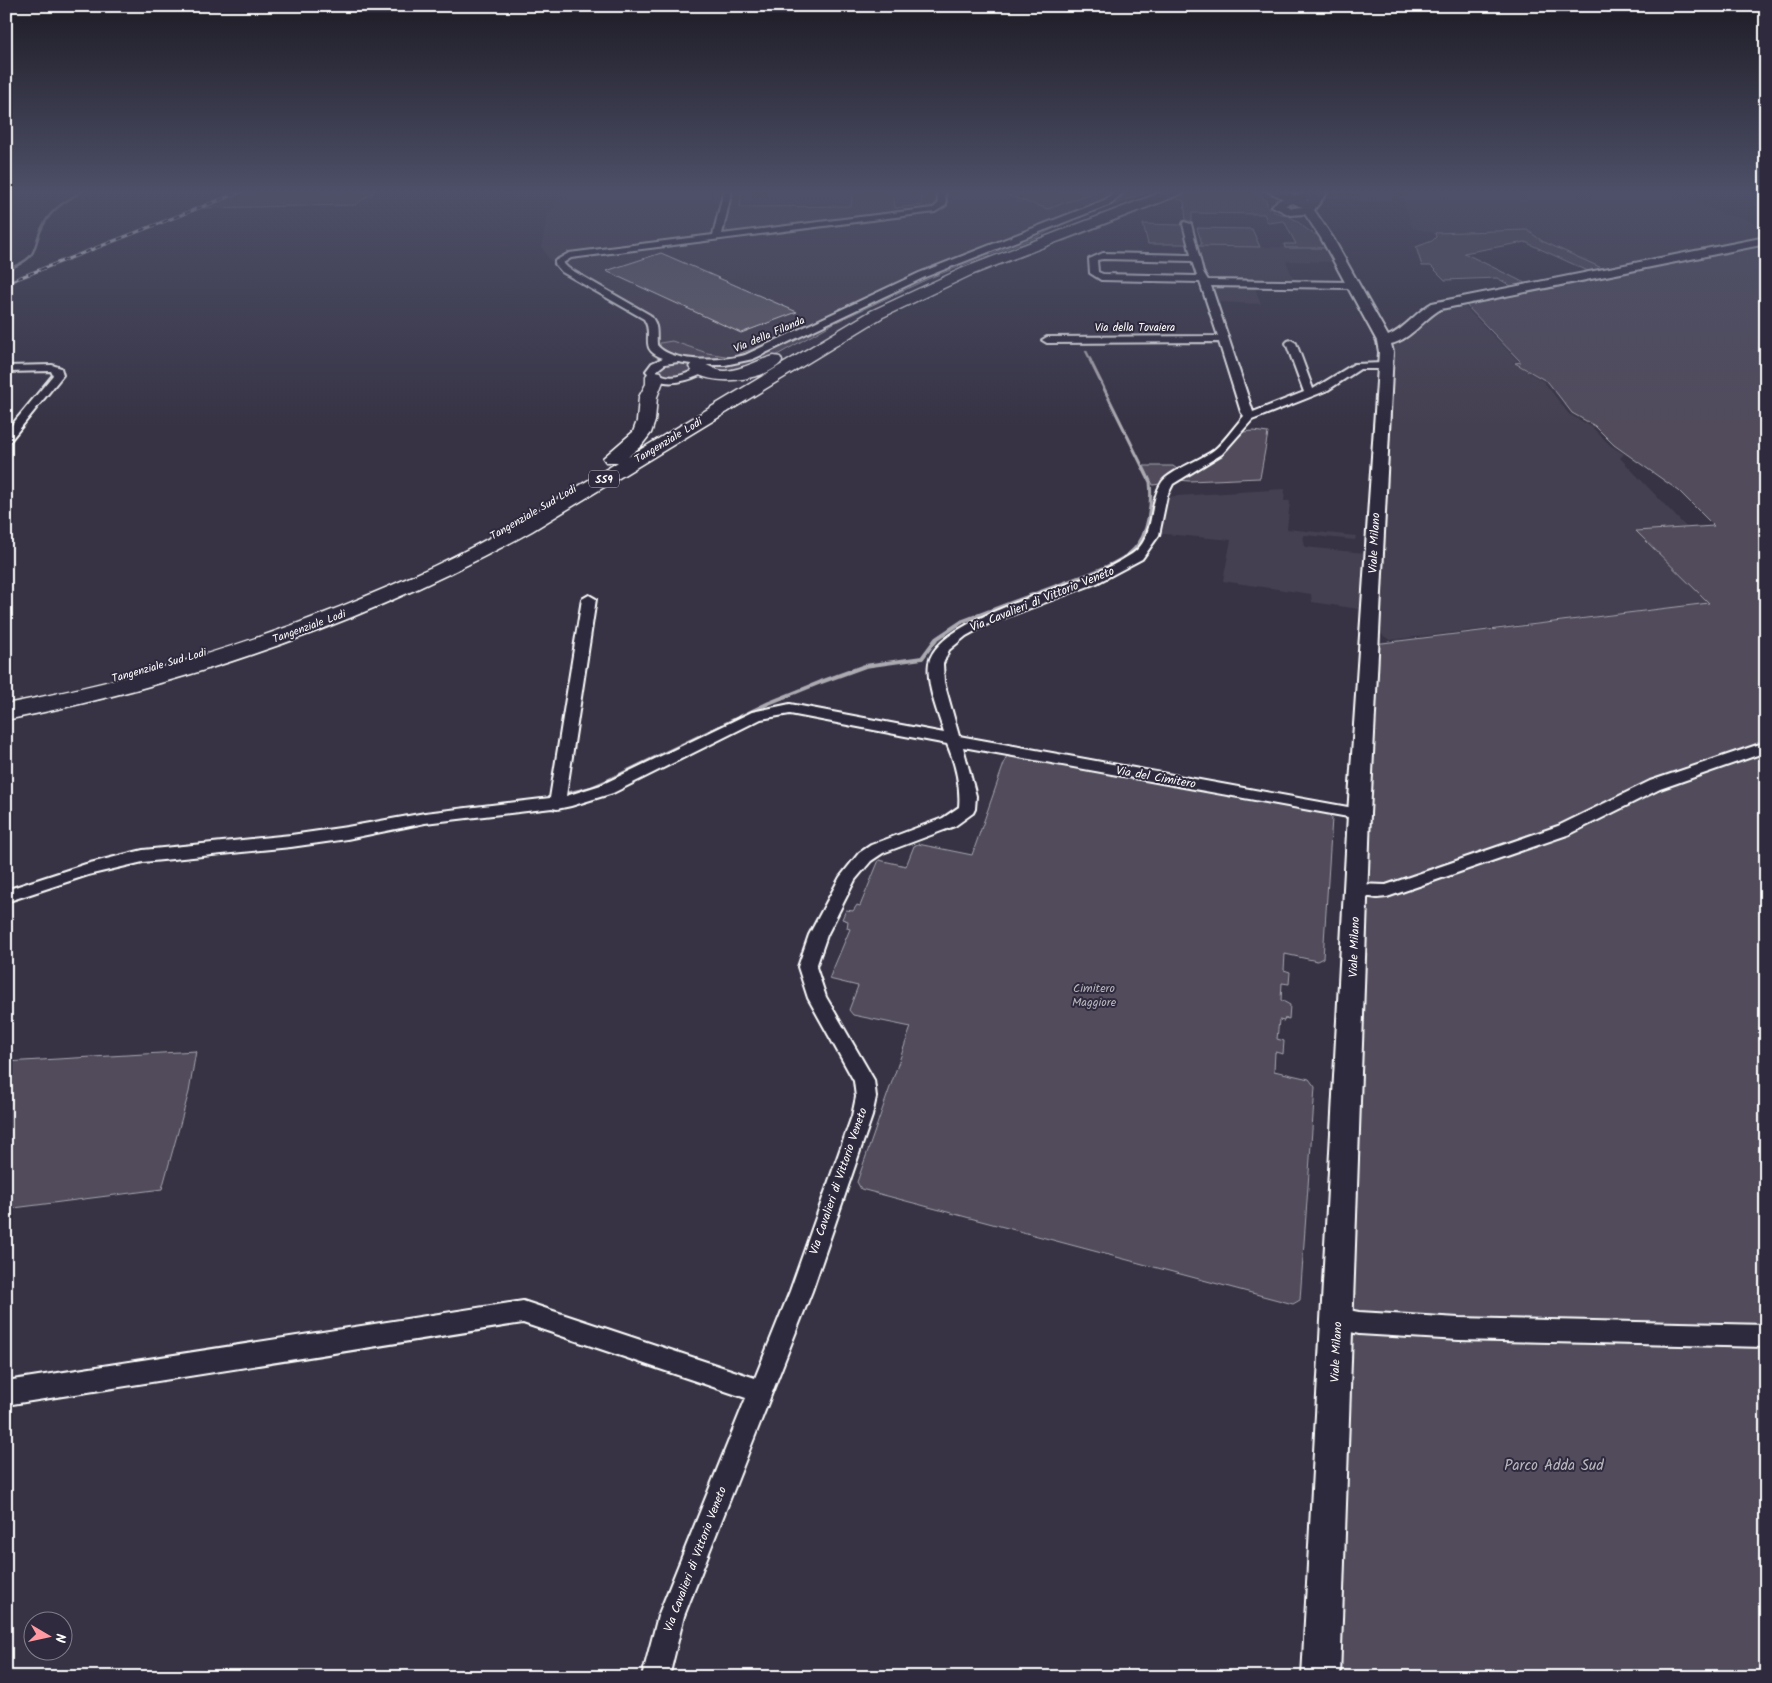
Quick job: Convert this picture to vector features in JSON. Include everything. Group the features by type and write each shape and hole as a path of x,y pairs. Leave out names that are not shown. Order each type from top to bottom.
{"highway":[{"name":"Tangenziale Sud Lodi","path":"6,702 116,678 171,663 314,617 425,571 530,514 866,313 961,269"},
{"name":"Tangenziale Lodi","path":"6,712 110,688 200,663 308,627 408,587 466,559 525,527 886,309 975,269"},
{"path":"696,365 704,372 720,375 736,375 754,371 836,325 866,313"},
{"path":"530,514 557,491 621,453 635,441 645,427 647,400 656,382 655,370"}],"street":[{"path":"564,269 647,317 653,326 652,345 658,359 655,370"},
{"name":"Via della Filanda","path":"696,365 749,357 938,269"},
{"path":"1093,269 1094,273 1101,277 1352,285"},
{"path":"1200,269 1246,412 1251,416"},
{"path":"1343,269 1382,346 1406,330 1425,312 1437,306 1619,269"},
{"name":"Via della Tovaiera","path":"1047,340 1223,339"},
{"path":"1291,343 1310,393"},
{"name":"Via Cavalieri di Vittorio Veneto","path":"655,1677 671,1616 801,1291 862,1116 866,1096 864,1080 817,998 807,967 818,935 856,865 877,849 948,822 966,810 968,796 959,754 953,740 936,673 938,656 944,647 972,626 1106,574 1130,561 1145,548 1153,535 1162,496 1168,482 1218,452 1251,416 1324,388 1358,366 1382,346"},
{"name":"Viale Milano","path":"1321,1677 1359,814 1382,346"},
{"path":"655,370 671,379 683,378 696,373 696,365 657,354"},
{"path":"655,370 665,361 678,359"},
{"path":"6,369 52,368 57,370 58,375 6,439"},
{"path":"6,896 86,870 143,856 291,841 478,811 557,804 590,599"},
{"name":"Via del Cimitero","path":"557,804 606,788 757,716 777,710 790,709 1359,814"},
{"path":"1356,890 1388,891 1526,844 1564,830 1655,785 1766,747"},
{"path":"6,1393 523,1312 760,1391"},
{"path":"1338,1319 1359,1323 1459,1329 1766,1336"}],"shaded area":[{"path":"36,269 50,269 6,286 6,280"},
{"path":"560,269 947,269 743,361 707,365 678,358 653,358 647,345 647,326 643,319"},
{"path":"1202,269 1289,269 1295,283 1253,282 1261,304 1217,302 1208,273 1203,273"},
{"path":"1459,301 1518,361 1513,362 1544,382 1569,414 1592,427 1610,445 1624,454 1620,458 1687,528 1636,531 1709,603 1390,640 1364,623 1366,610 1312,602 1311,594 1223,581 1231,540 1154,533 1162,497 1285,489 1284,501 1290,501 1287,529 1356,536 1355,540 1305,535 1303,536 1305,547 1374,554 1386,347 1426,313"}],"green space":[{"path":"946,269 955,269 834,323 754,368 719,374 707,365 743,361"},
{"path":"1434,269 1496,269 1527,284 1513,287 1497,278 1445,280"},
{"path":"1583,269 1604,269 1588,271"},
{"name":"Parco Adda Sud","path":"1632,269 1766,269 1766,1677 1334,1677 1374,644 1709,603 1636,531 1714,526 1679,491 1614,445 1595,426 1572,413 1548,382 1515,363 1521,362 1463,302"},
{"path":"768,340 776,341 741,357 723,360 686,358 666,351 660,346 660,343 672,341 707,353 731,357 771,342"},
{"path":"671,362 690,362 696,367 691,375 666,377 658,374 657,368"},
{"path":"1243,432 1268,433 1260,478 1179,480 1221,453"},
{"path":"1144,466 1173,466 1180,471 1160,484 1153,485"},
{"name":"Cimitero Maggiore","path":"1012,753 1327,813 1332,818 1323,958 1317,961 1285,954 1284,970 1290,972 1289,984 1282,983 1281,1000 1290,1005 1289,1019 1279,1020 1277,1039 1284,1041 1283,1054 1275,1052 1274,1071 1309,1079 1315,1087 1300,1300 1293,1304 861,1189 857,1182 911,1027 853,1015 849,1010 858,986 829,979 850,929 847,928 848,921 842,919 846,910 853,911 857,905 860,906 879,860 906,866 914,846 918,844 972,855 1007,755"},
{"path":"196,1051 189,1092 162,1189 6,1209 6,1062"}],"building":[{"path":"614,269 697,269 797,312 741,333 606,271"}],"waterway":[{"path":"1086,351 1091,361"},
{"path":"1075,579 1115,563 1134,549 1139,543 1146,527 1150,499 1150,482 1090,360"},
{"path":"566,794 591,788 607,781 769,703 821,682 865,666 922,658 936,639 963,621 1078,578"}],"railway":[{"path":"6,283 43,269"}]}
